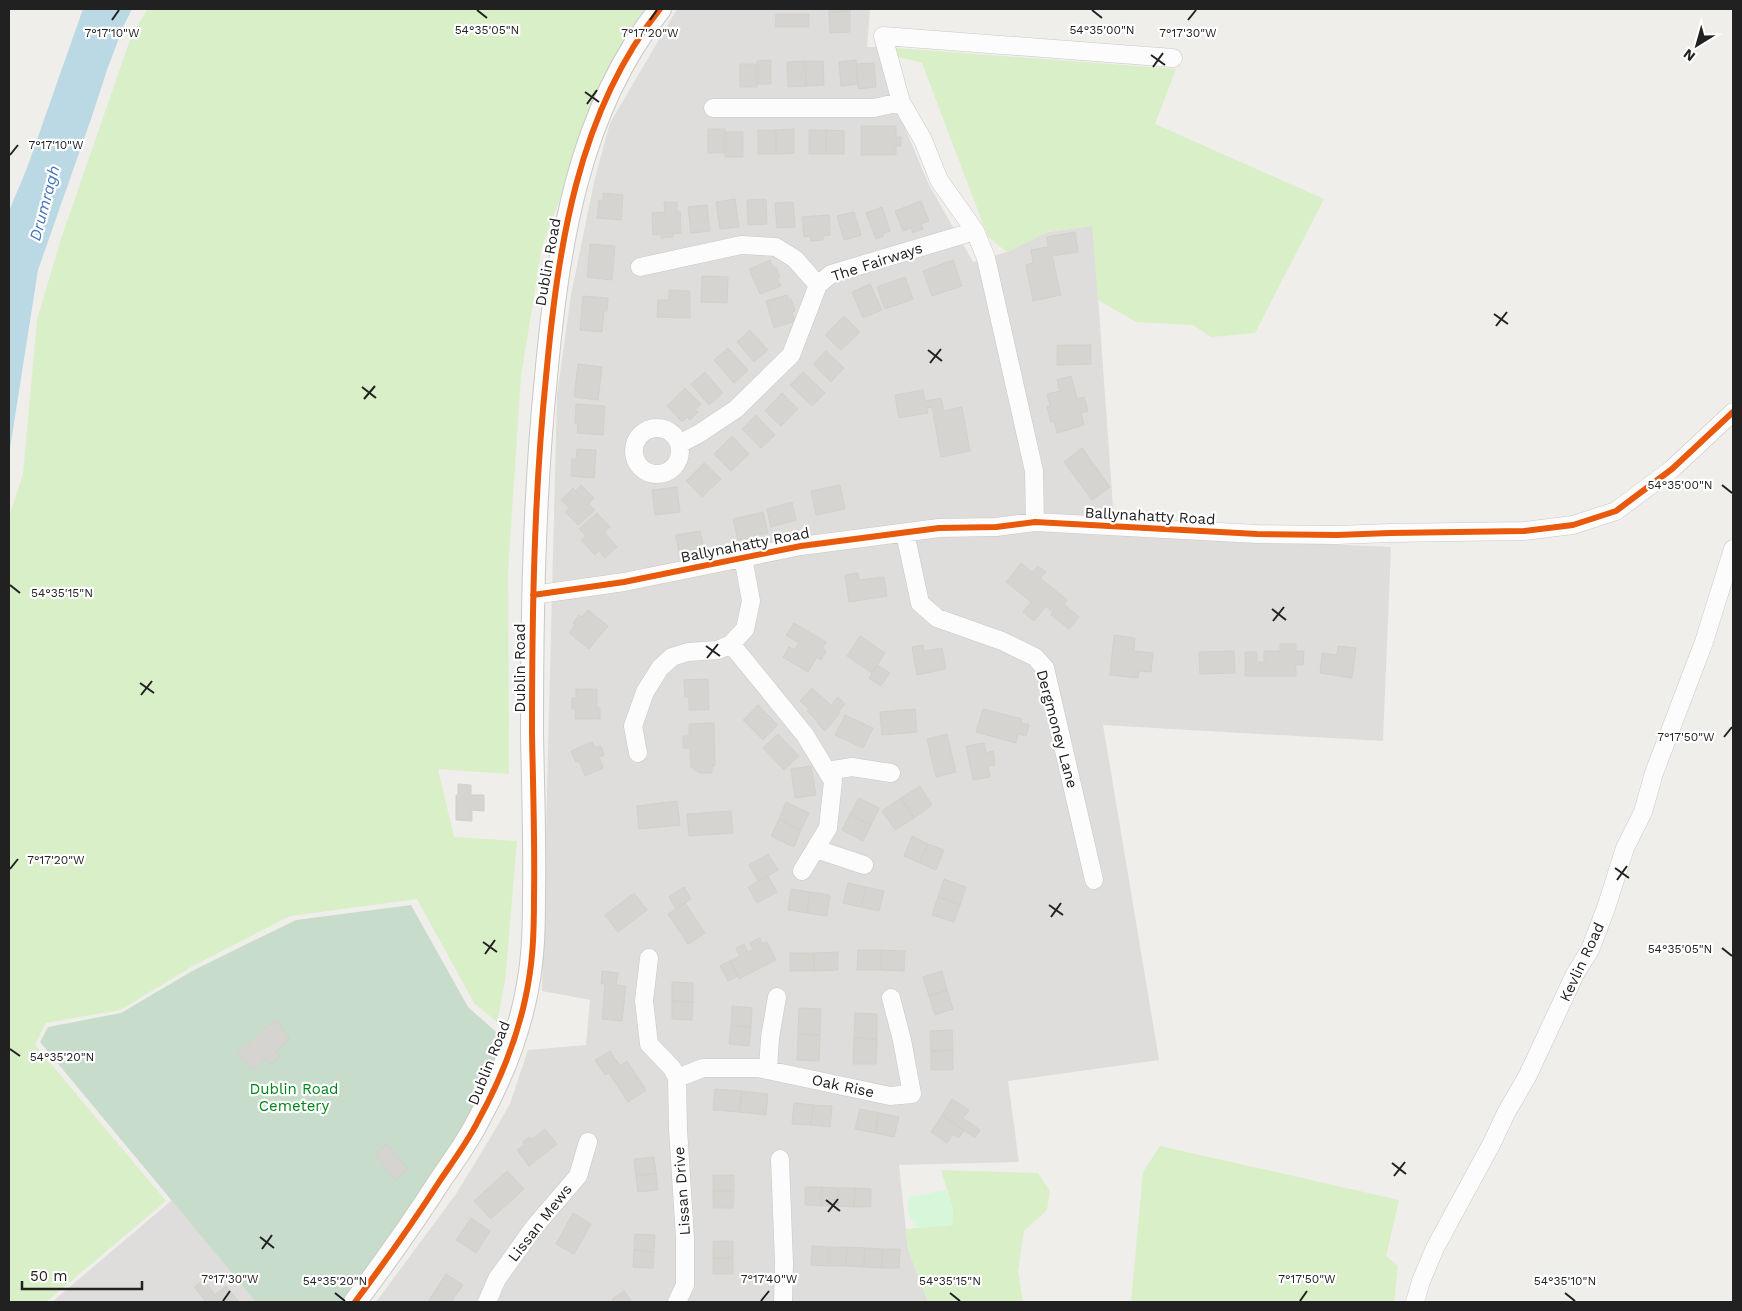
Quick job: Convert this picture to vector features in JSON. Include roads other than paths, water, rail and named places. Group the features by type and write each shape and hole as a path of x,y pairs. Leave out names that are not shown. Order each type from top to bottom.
{"street":[{"name":"Dublin Road","path":"355,1302 423,1207 477,1123 497,1084 513,1042 525,1002 533,954 535,852 532,734 533,594 539,441 554,296 562,243 591,132 614,83 634,47 660,9"},
{"path":"1035,522 1033,467 986,258 975,231 939,180 923,140 901,102 883,36 1174,58"},
{"path":"713,108 874,108 901,102"},
{"name":"The Fairways","path":"678,444 700,433 736,409 791,355 818,285 831,274 975,231"},
{"path":"640,267 741,245 776,247 795,259 818,285"},
{"name":"Ballynahatty Road","path":"533,594 624,582 809,545 939,528 996,527 1035,522 1257,534 1338,536 1390,533 1443,534 1524,531 1573,525 1616,511 1672,468 1733,412"},
{"name":"Dergmoney Lane","path":"904,533 920,603 937,618 1002,640 1035,657 1045,668 1094,880"},
{"name":"Kevlin Road","path":"1415,1302 1420,1281 1436,1248 1506,1113 1528,1075 1575,974 1590,950 1606,908 1625,848 1643,812 1654,773 1704,642 1733,549"},
{"path":"638,753 633,726 645,692 660,668 672,658 688,652 718,650 730,644 745,629 752,601 743,557"},
{"path":"730,644 805,735 833,781 828,828 802,872"},
{"path":"827,771 852,767 891,773"},
{"path":"816,848 864,865"},
{"path":"649,958 644,1001 650,1044 672,1068 677,1078"},
{"path":"768,1070 770,1038 777,997"},
{"name":"Oak Rise","path":"677,1078 703,1068 758,1068 890,1096 912,1094 902,1040 891,998"},
{"name":"Lissan Drive","path":"677,1078 678,1129 685,1238 685,1285 677,1302"},
{"name":"Lissan Mews","path":"487,1302 498,1278 535,1226 578,1176 588,1142"},
{"path":"780,1159 784,1263 783,1302"}],"water":[{"name":"Drumragh","path":"83,9 132,9 108,67 38,270 9,455 9,211 27,168"}],"park label":[{"name":"Dublin Road Cemetery","path":"294,1098"}]}
